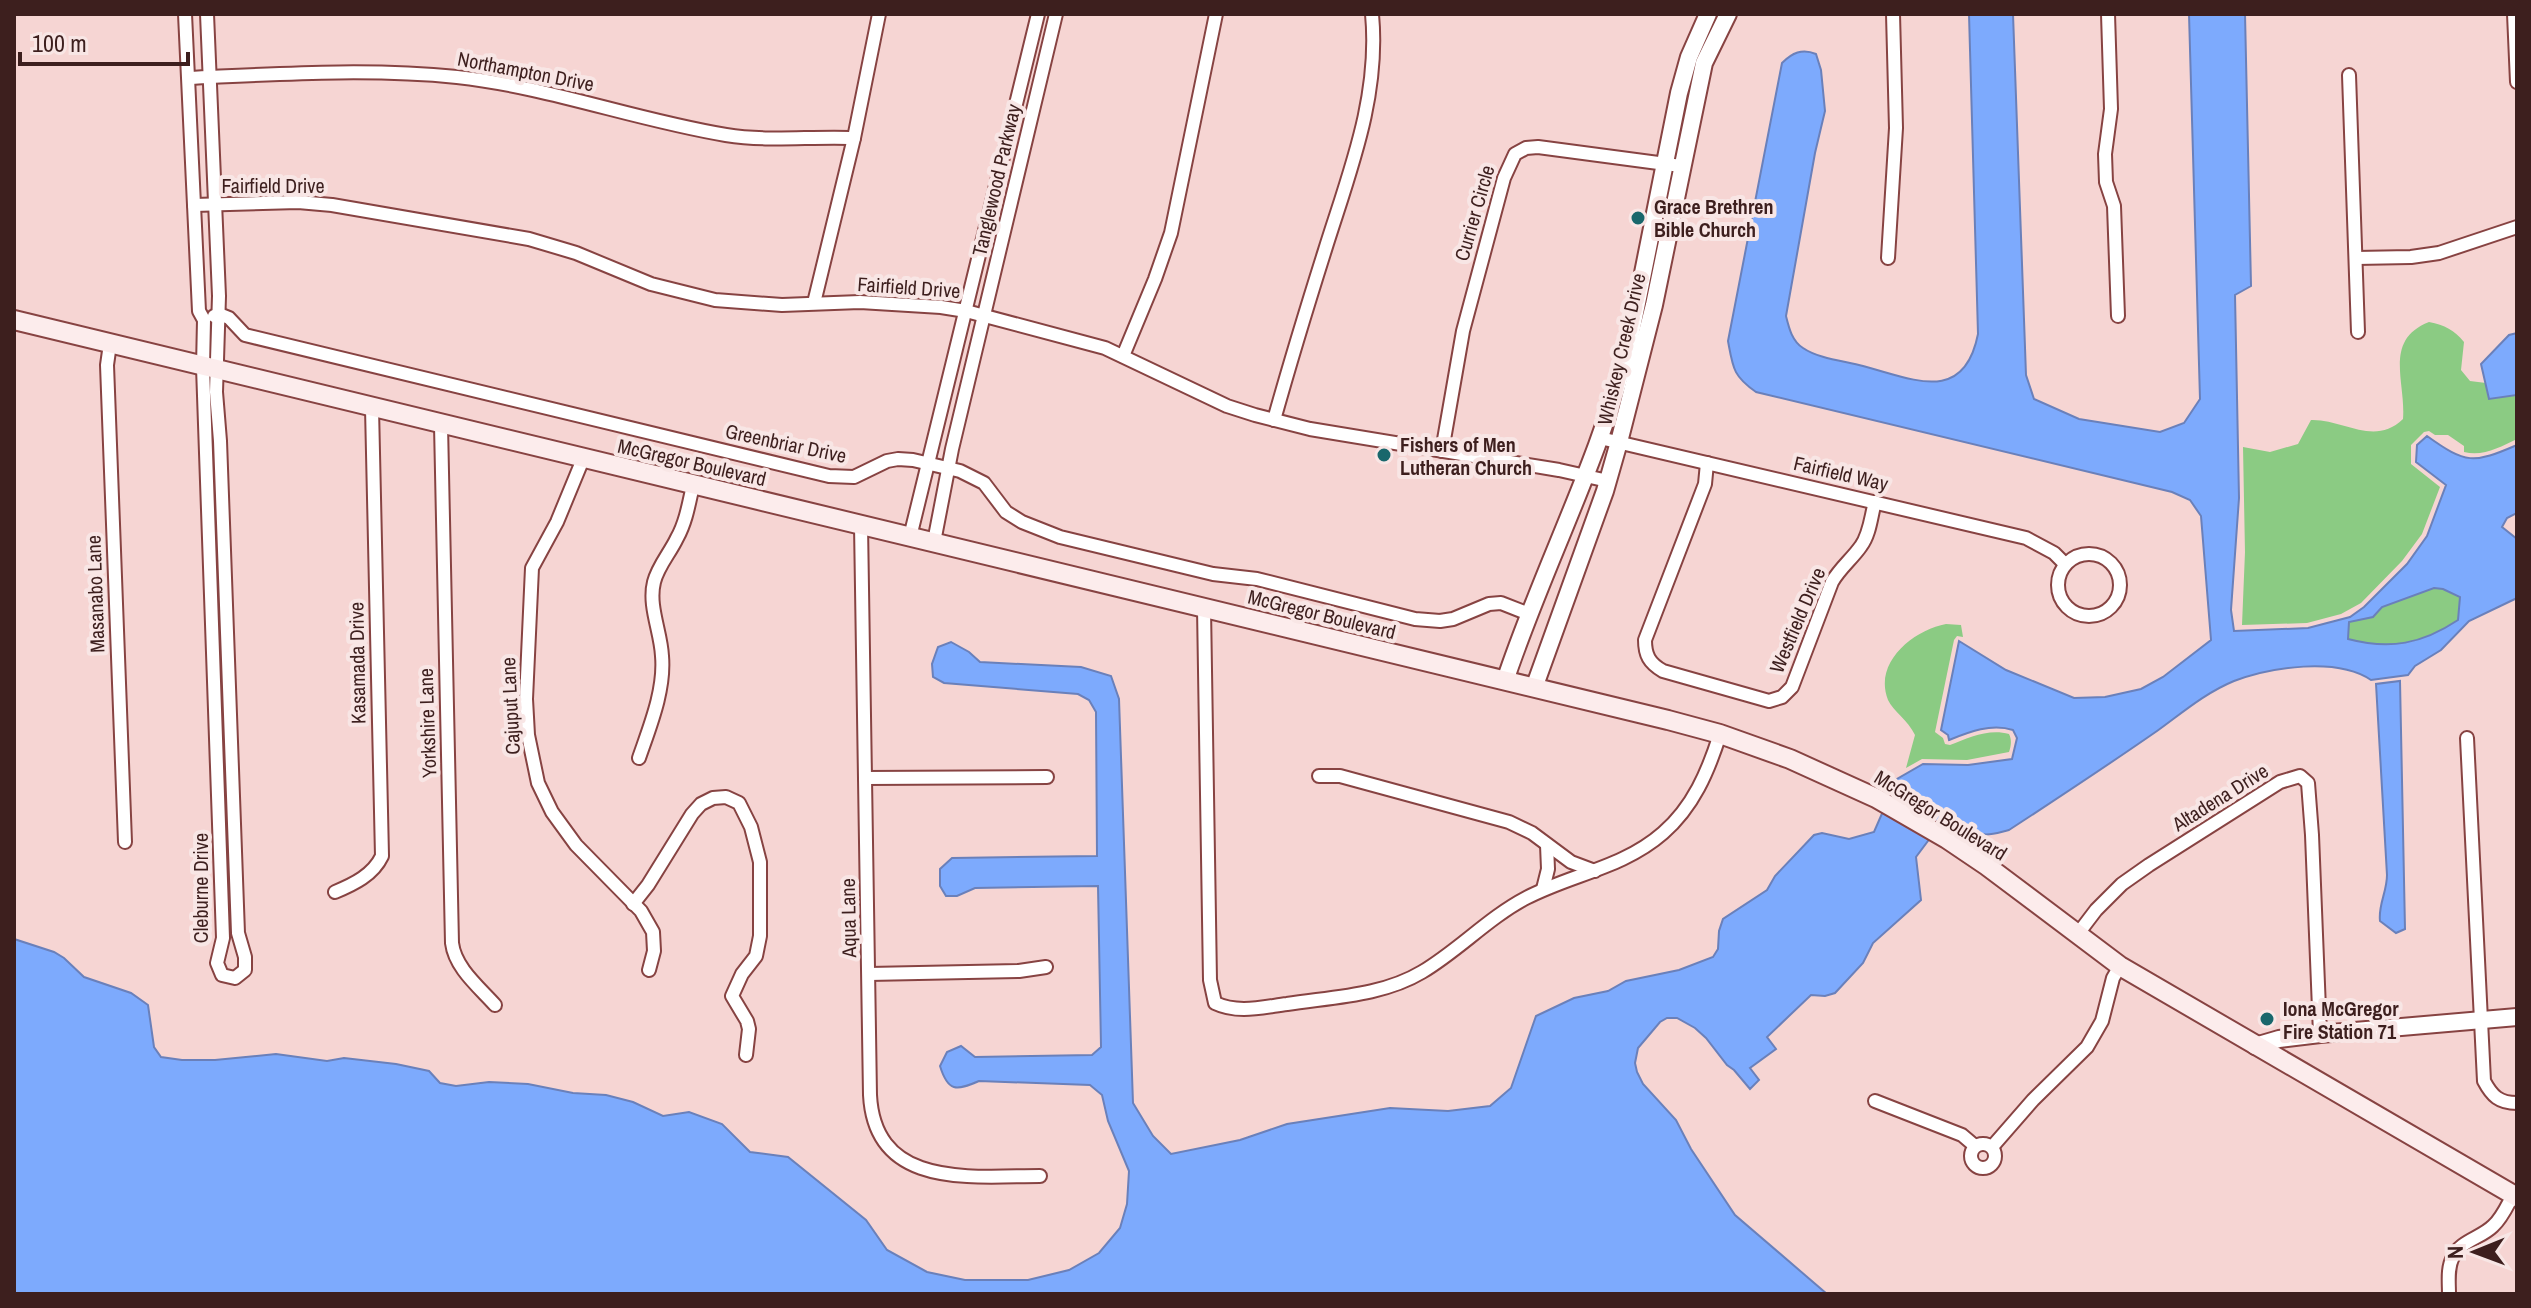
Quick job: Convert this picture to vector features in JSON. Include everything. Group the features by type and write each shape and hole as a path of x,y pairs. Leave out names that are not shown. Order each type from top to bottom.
{"main road":[{"name":"McGregor Boulevard","path":"14,320 1720,734 1790,759 1876,798 1947,839 2120,966 2515,1196"}],"street":[{"path":"185,14 199,311 204,320 210,369"},
{"path":"207,14 219,314 210,369"},
{"path":"814,303 854,138 879,14"},
{"name":"Tanglewood Parkway","path":"910,537 1038,14"},
{"name":"Tanglewood Parkway","path":"934,542 948,469 1056,14"},
{"path":"1123,356 1171,233 1216,14"},
{"path":"1274,420 1363,130 1373,77 1372,14"},
{"name":"Whiskey Creek Drive","path":"1534,688 1619,442 1654,305 1689,57 1708,14"},
{"name":"Whiskey Creek Drive","path":"1505,681 1620,381 1673,165 1704,63 1728,14"},
{"path":"1888,258 1896,128 1893,14"},
{"path":"2108,14 2111,109 2105,154 2106,182 2114,206 2118,316"},
{"path":"2514,14 2517,82"},
{"name":"Northampton Drive","path":"189,78 348,71 457,77 530,89 728,135 854,138"},
{"path":"2349,75 2358,332"},
{"name":"Currier Circle","path":"1442,451 1473,290 1504,178 1515,154 1526,148 1538,147 1673,165"},
{"name":"Fairfield Drive","path":"194,205 298,202 332,205 552,245 651,284 715,300 782,305 898,304 966,311 1080,340 1123,356 1227,406 1274,420 1310,429 1585,474 1608,481"},
{"path":"2356,258 2439,253 2517,227"},
{"path":"204,320 219,314"},
{"name":"Greenbriar Drive","path":"219,314 229,318 245,335 829,476 854,477 898,459 960,471 984,483 1006,512 1022,522 1060,537 1124,554 1213,574 1257,579 1415,619 1453,619 1489,604 1501,603 1529,614"},
{"name":"Masanabo Lane","path":"110,344 107,365 125,842"},
{"name":"Cleburne Drive","path":"210,369 229,683 238,933 245,957 245,970 235,978 222,975 217,963 223,938 210,369"},
{"name":"Kasamada Drive","path":"335,892 368,875 377,867 382,856 372,408"},
{"name":"Yorkshire Lane","path":"441,425 452,943 461,967 495,1005"},
{"name":"Fairfield Way","path":"1600,438 2026,538 2065,564"},
{"name":"Cajuput Lane","path":"583,459 557,522 532,568 526,699 528,735 538,783 552,812 576,845 641,911 653,932 654,951 649,970"},
{"name":"Westfield Drive","path":"1707,463 1705,484 1645,640 1645,652 1651,665 1663,671 1769,701 1782,697 1792,687 1832,582 1862,546 1875,502"},
{"path":"639,758 657,699 662,662 652,598 653,585 684,523 693,485"},
{"name":"Aqua Lane","path":"861,525 871,1109 874,1123 887,1145 917,1168 943,1175 1040,1176"},
{"path":"2081,554 2095,554 2107,559 2116,570 2120,583 2117,598 2109,608 2098,614 2085,615 2073,612 2063,603 2058,592 2058,576 2065,564 2081,554"},
{"path":"1204,608 1210,980 1215,1003 1227,1009 1351,995 1394,985 1430,968 1502,912 1543,889 1631,857 1675,822 1701,784 1720,734"},
{"path":"215,683 229,683"},
{"path":"2467,738 2484,1081 2499,1101 2517,1103"},
{"path":"1319,776 1340,776 1509,822 1532,833 1571,862 1595,871"},
{"name":"Altadena Drive","path":"2077,935 2122,884 2280,782 2300,776 2308,783 2320,1034"},
{"path":"865,778 1047,777"},
{"path":"633,904 701,804 713,798 726,797 739,803 756,843 760,862 759,948 732,996 749,1029 746,1055"},
{"path":"1543,889 1548,869 1547,845"},
{"path":"1992,1147 2087,1047 2102,1021 2113,978 2120,966"},
{"path":"869,974 1019,971 1046,967"},
{"path":"2255,1046 2279,1039 2320,1034 2517,1017"},
{"path":"1875,1101 1962,1135 1975,1146"},
{"path":"1984,1143 1996,1153 1989,1167 1977,1167 1971,1159 1975,1146 1984,1143"},
{"path":"2449,1294 2449,1269 2454,1254 2492,1227 2515,1196"}],"green space":[{"path":"2429,322 2449,329 2464,342 2461,370 2470,381 2486,383 2490,399 2517,395 2517,439 2491,450 2471,453 2464,452 2464,446 2448,435 2424,432 2411,445 2411,464 2440,487 2422,534 2402,561 2361,603 2341,614 2307,623 2242,625 2245,552 2243,447 2270,452 2298,444 2311,420 2358,430 2381,431 2392,427 2403,419 2401,351 2415,330"},
{"path":"2434,588 2461,597 2458,620 2431,635 2405,642 2378,644 2348,640 2349,622 2373,617 2382,607"},
{"path":"1946,624 1961,625 1963,637 1957,636 1954,640 1935,732 1945,744 1950,745 1986,733 2001,732 2009,734 2010,750 1967,760 1922,759 1906,768 1915,735 1888,700 1886,673 1899,650 1910,641 1921,633"}],"water":[{"path":"1969,14 2013,14 2026,375 2034,399 2079,419 2160,432 2184,423 2200,399 2189,14 2245,14 2251,286 2235,295 2239,498 2231,610 2234,631 2308,628 2350,617 2407,564 2427,536 2446,485 2416,462 2417,445 2427,436 2451,452 2470,458 2490,456 2517,445 2517,513 2507,518 2502,527 2517,539 2517,598 2469,621 2441,650 2415,666 2408,675 2371,680 2340,668 2285,668 2223,686 2009,830 1982,834 1956,818 1946,817 1916,857 1921,900 1873,943 1863,963 1835,993 1811,995 1767,1037 1776,1049 1750,1068 1759,1080 1750,1089 1695,1028 1677,1018 1660,1022 1638,1048 1635,1063 1643,1084 1676,1120 1691,1149 1735,1215 1827,1294 14,1294 14,939 54,952 84,977 131,993 148,1005 154,1047 161,1057 215,1060 276,1054 327,1061 344,1058 429,1071 440,1083 456,1086 489,1082 528,1084 573,1093 606,1095 633,1102 663,1116 689,1112 722,1124 750,1152 788,1157 866,1220 887,1250 927,1272 965,1280 1028,1280 1069,1270 1099,1253 1120,1228 1127,1204 1129,1171 1108,1121 1102,1095 1090,1085 979,1081 959,1088 946,1081 940,1066 947,1052 961,1046 975,1057 1092,1055 1101,1047 1098,886 975,888 957,896 946,896 940,886 940,869 952,858 1097,856 1096,712 1089,700 1078,694 944,683 933,677 932,664 938,647 951,642 980,662 1081,667 1111,676 1119,699 1133,1103 1153,1136 1171,1154 1240,1140 1287,1124 1390,1108 1448,1111 1490,1106 1511,1088 1536,1016 1574,998 1608,991 1626,981 1679,970 1713,957 1718,949 1723,919 1767,890 1775,876 1814,835 1822,833 1849,839 1874,832 1897,779 1923,764 1968,765 2012,759 2017,738 2013,730 1988,728 1949,740 1941,730 1959,641 2006,670 2074,698 2105,697 2141,689 2163,677 2211,640 2201,516 2190,500 2172,492 1756,392 1738,376 1728,341 1782,63 1790,57 1798,52 1816,54 1821,70 1825,111 1786,316 1796,342 1809,352 1824,357 1934,382 1949,379 1961,371 1971,356 1978,334","holes":["2434,588 2460,597 2458,620 2432,635 2392,644 2348,639 2349,622 2373,617 2382,607"]},
{"path":"2517,333 2517,395 2489,399 2481,364 2509,335"},
{"path":"2400,681 2405,929 2396,933 2380,921 2387,875 2376,684"}],"place":[{"name":"Grace Brethren Bible Church","path":"1638,218"},
{"name":"Fishers of Men Lutheran Church","path":"1384,455"},
{"name":"Iona McGregor Fire Station 71","path":"2267,1019"}]}
